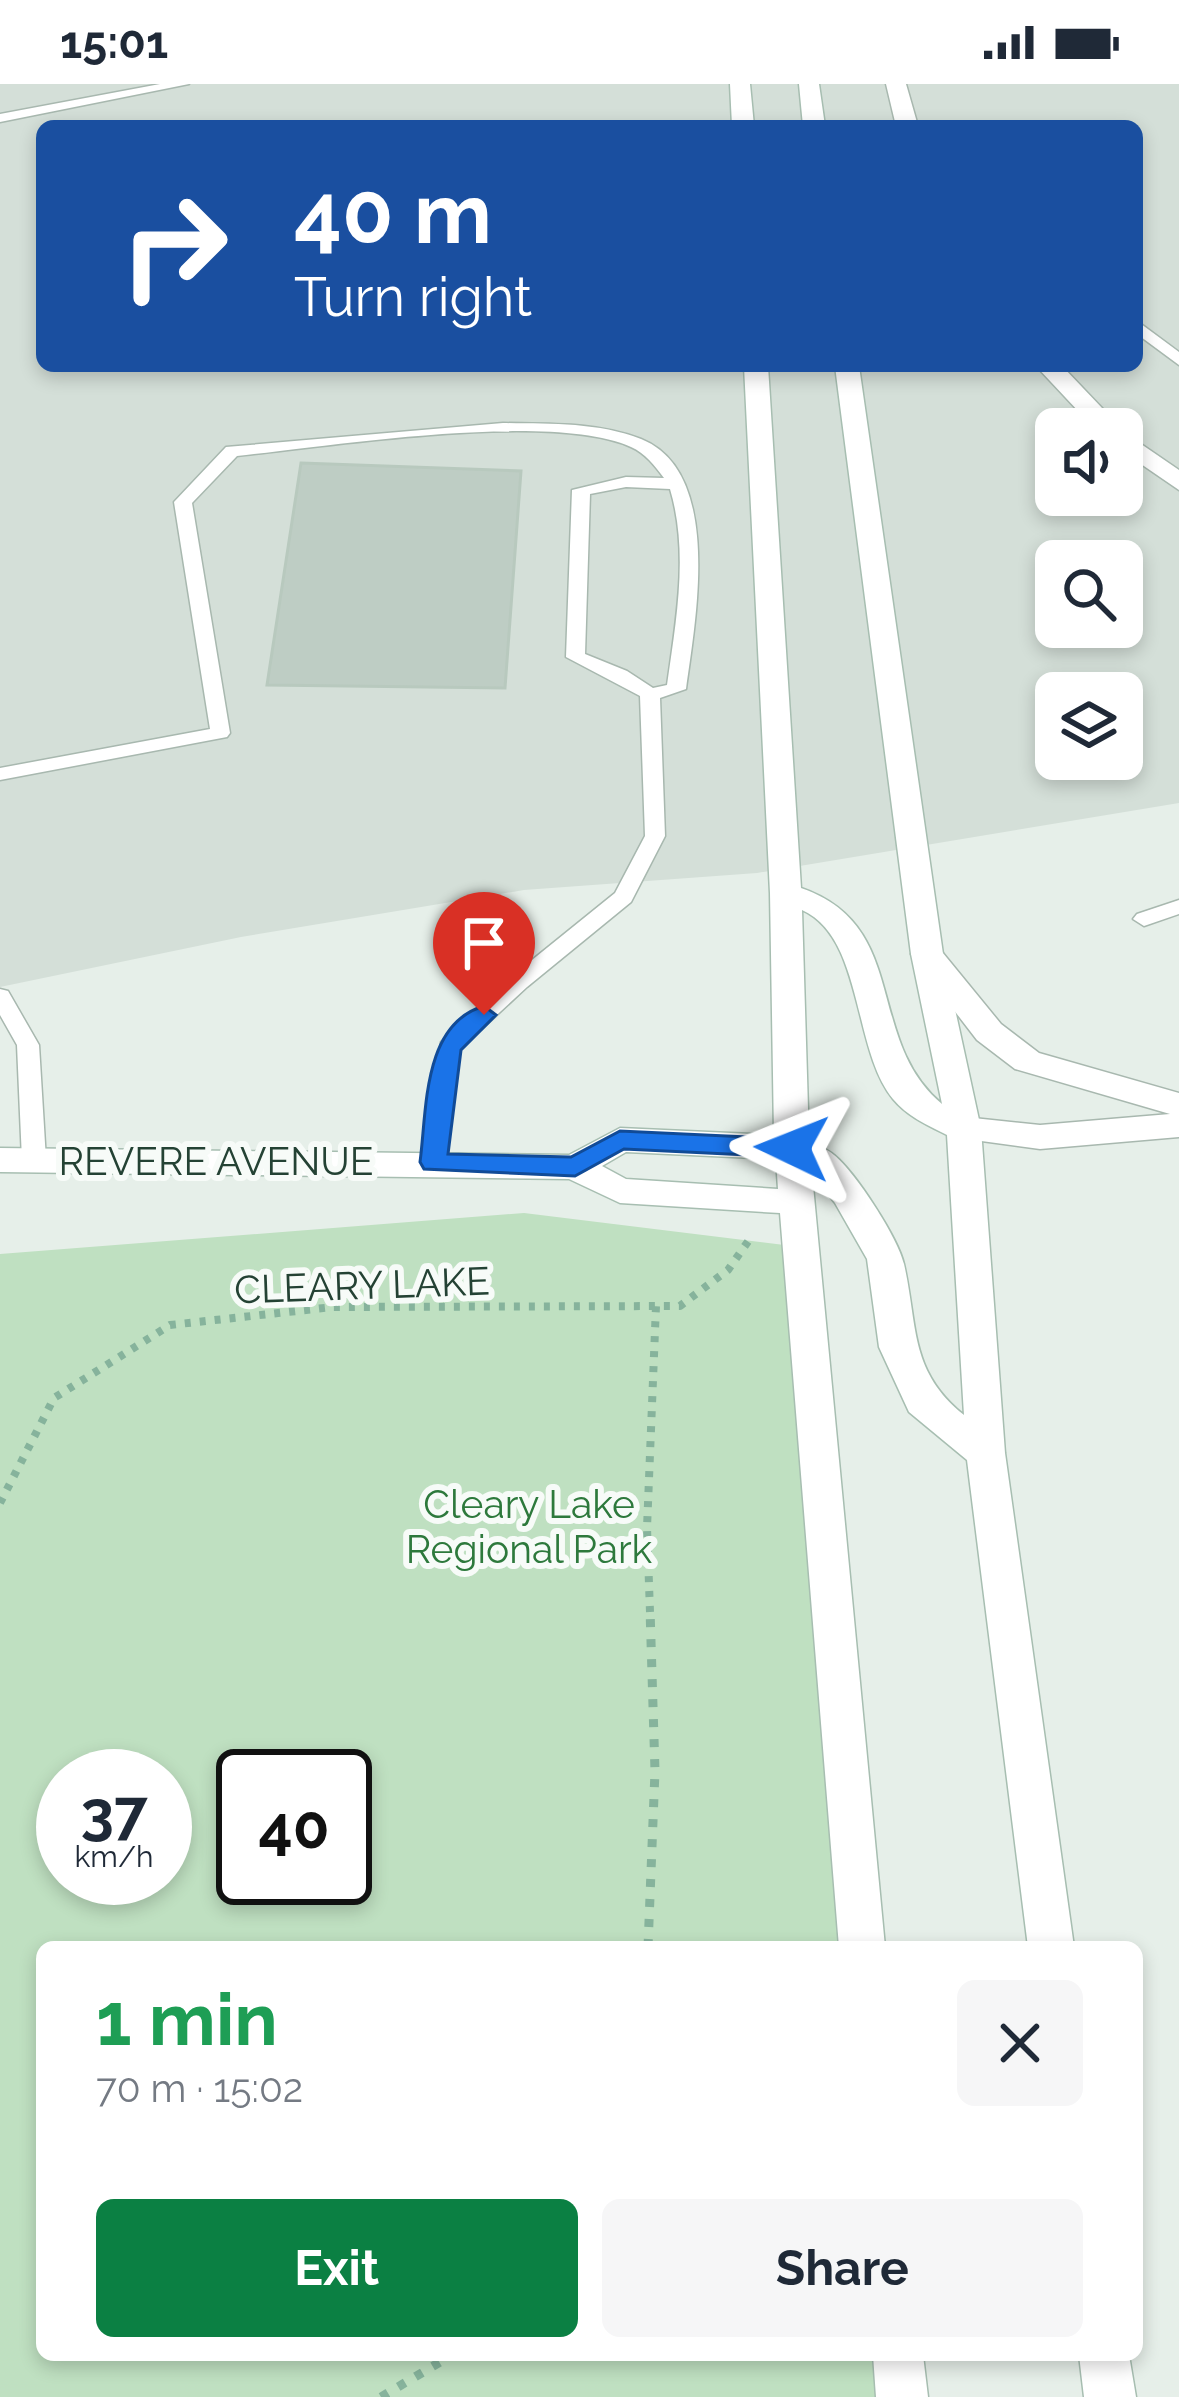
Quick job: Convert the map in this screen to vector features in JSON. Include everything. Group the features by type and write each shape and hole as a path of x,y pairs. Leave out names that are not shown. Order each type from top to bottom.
{"main road":[{"path":"740,84 743,120"},
{"path":"809,84 813,120"},
{"path":"896,84 905,120"},
{"path":"756,372 786,893 792,1148 861,1941"},
{"path":"848,372 927,954 964,1129 986,1453 1050,1941"},
{"path":"1054,372 1089,408"},
{"path":"1143,455 1179,482"},
{"path":"786,893 829,911 860,956 883,1055 906,1093 932,1117 964,1129 1040,1137 1179,1124"},
{"path":"927,954 989,1032 1027,1061 1179,1105"},
{"name":"REVERE AVENUE","path":"575,1167 620,1140 792,1148"},
{"path":"792,1148 821,1162 848,1195 885,1259 898,1347 922,1402 986,1453"},
{"name":"REVERE AVENUE","path":"17,1160 575,1167 620,1191 796,1202"},
{"path":"899,2361 902,2397"},
{"path":"1106,2361 1110,2397"}],"lane":[{"path":"0,118 182,84"},
{"path":"1143,331 1179,360"},
{"path":"0,775 220,733 183,502 232,451 479,430 580,431 635,442 659,459 677,484 684,503 686,619 676,689 650,694 620,675 575,657 581,490 626,482 677,484"},
{"path":"434,1162 449,1047 519,982 624,898 655,836 650,694"},
{"path":"1144,919 1179,907"},
{"path":"0,996 28,1045 17,1160"}],"path":[{"name":"CLEARY LAKE","path":"0,1503 54,1398 170,1324 333,1307 680,1306 728,1270"},
{"path":"648,1941 655,1771 647,1528 656,1306"},
{"path":"381,2397 442,2361"}],"shaded area":[{"path":"0,84 1179,84 1179,803 757,873 524,890 241,937 0,987"}],"green space":[{"name":"Cleary Lake Regional Park","path":"524,1213 817,1249 874,1941 36,1941 36,2361 908,2361 911,2397 0,2397 0,1254"}],"building":[{"path":"301,463 521,471 505,688 267,685"}],"route":[{"path":"484,1015 449,1047 434,1162 575,1167 620,1140 792,1148"}]}
